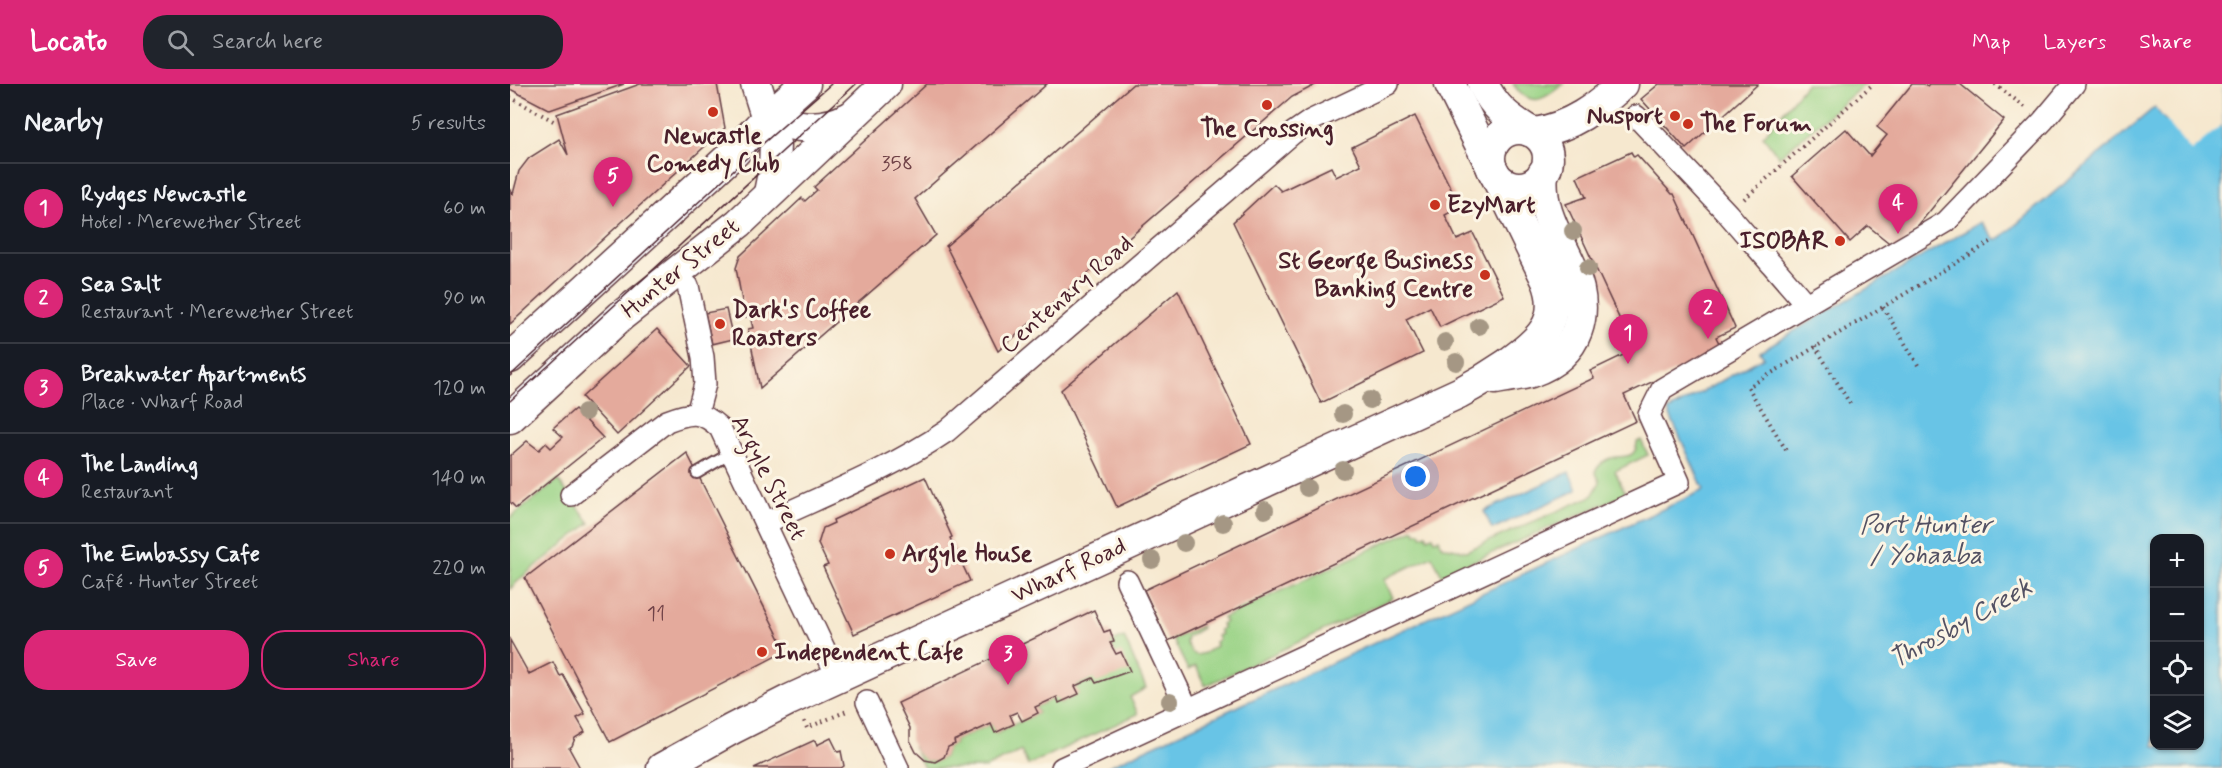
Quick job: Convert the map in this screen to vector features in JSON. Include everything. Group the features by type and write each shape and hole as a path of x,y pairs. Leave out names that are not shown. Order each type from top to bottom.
{"main road":[{"path":"756,84 775,144 774,168 769,193"},
{"name":"Hunter Street","path":"510,358 734,153 767,118 805,84"},
{"name":"Hunter Street","path":"510,418 621,316 731,231 885,84"},
{"path":"1450,84 1547,281 1553,307 1549,323 1533,344 1480,382"},
{"path":"1480,382 1518,375 1544,366 1567,348 1578,330 1581,314 1580,292 1571,266 1546,213 1542,188 1548,157 1547,150 1544,143 1532,132 1501,112 1490,99 1483,84"},
{"path":"1618,88 1535,182 1519,187 1507,184 1493,169 1491,149 1498,138 1512,130 1532,132 1558,128 1575,121 1618,88"},
{"name":"Hunter Street","path":"767,118 795,127 818,128 839,123 849,117"},
{"name":"Wharf Road","path":"662,768 732,729 838,678 1480,382"}],"street":[{"name":"Centenary Road","path":"765,523 890,466 947,431 1293,133 1312,120 1388,84"},
{"path":"1062,768 1679,482 1649,415 1662,389 1946,222 2043,122 2074,84"},
{"path":"1636,116 1728,214 1806,304"},
{"path":"688,286 705,375 705,384 697,414"},
{"name":"Argyle Street","path":"571,495 667,421 684,414 708,417 720,428 838,678"},
{"path":"1127,581 1188,710"},
{"path":"867,702 898,768"}],"lane":[{"path":"697,473 731,453"}],"path":[{"path":"1728,214 1873,84"},
{"path":"1995,84 2043,122"},
{"path":"510,97 557,123"},
{"path":"1786,450 1748,387 1994,240"},
{"path":"1883,307 1918,365"},
{"path":"1815,345 1852,407"},
{"path":"803,720 807,728 867,702"}],"green space":[{"path":"1513,84 1563,84 1544,98 1532,99 1526,97"},
{"path":"1806,84 1865,84 1779,157 1763,136"},
{"path":"1641,440 1648,455 1615,471 1626,494 1442,575 1432,556 1384,579 1393,598 1205,686 1196,666 1188,670 1173,639 1201,626 1202,628 1187,637 1186,643 1192,653 1197,655 1205,653 1216,646 1215,642 1219,640 1217,636 1221,634 1219,630 1223,628 1221,624 1225,622 1223,618 1414,529 1422,536 1426,534 1428,538 1433,536 1435,540 1439,539 1442,546 1466,551 1592,496 1600,482 1595,471 1598,467 1611,458 1630,455 1636,449 1637,442"},
{"path":"558,480 590,523 510,589 510,518"},
{"path":"1124,637 1146,688 1130,697 1138,714 1028,765 1021,751 985,768 924,768 913,746 925,760 935,762 944,757 948,747 955,744 954,741 991,724 996,733 1038,713 1035,707 1057,697 1060,703 1078,694 1075,686 1093,678 1116,654 1110,643"}],"water":[{"name":"Port Hunter / Yohaaba","path":"2222,84 2222,768 1105,768 1704,490 1668,411 1764,357 1760,351 1981,222 1994,240 1999,239 2155,107 2166,121"},
{"path":"1569,472 1577,490 1492,529 1484,511"}],"pier":[{"path":"2207,84 2222,84 2222,125 2191,151 2155,107 2157,105 2167,117"}],"building":[{"path":"510,84 624,84 550,110 510,89"},
{"path":"640,84 717,84 725,128 510,324 510,190 513,194 519,171 529,158 559,139 568,155 557,114"},
{"path":"927,84 1047,84 915,199 936,235 760,388 748,329 753,328 750,316 745,317 736,268 740,256 802,198 805,201 817,190 814,187"},
{"path":"1133,84 1317,84 1292,97 998,351 946,246"},
{"name":"The Forum","path":"1659,84 1758,84 1686,149 1641,99"},
{"path":"1912,84 1927,86 1929,84 1960,84 2004,120 1898,250 1868,226 1850,242 1792,176 1846,129 1870,156 1887,135 1877,127"},
{"path":"1415,116 1460,207 1445,215 1457,240 1473,233 1504,296 1440,327 1430,307 1406,319 1423,353 1321,403 1233,222 1274,184 1281,191 1331,167 1336,177 1361,165 1352,147"},
{"path":"1631,152 1634,157 1637,155 1674,194 1735,328 1716,337 1722,349 1624,395 1636,421 1168,641 1144,590 1594,378 1590,371 1634,350 1566,204 1586,197 1577,177"},
{"path":"1178,290 1251,444 1117,507 1061,390"},
{"path":"726,309 733,339 712,344 705,313"},
{"path":"657,329 691,366 617,435 582,397"},
{"path":"575,409 603,438 516,508 510,502 510,456 527,441 539,450 546,443 551,448 563,437 553,428"},
{"path":"687,453 786,651 610,742 525,578"},
{"name":"Argyle House","path":"925,477 970,581 854,634 823,567 828,565 818,544 823,528 834,523 833,520"},
{"path":"1094,610 1104,632 1110,630 1114,642 1110,643 1116,654 1121,652 1130,671 1096,683 1093,678 1075,686 1079,694 1059,703 1057,697 1035,707 1038,713 1022,721 1017,712 1010,715 1014,724 995,733 991,724 954,741 955,744 948,747 944,757 935,762 925,760 916,752 910,740 910,728 898,703"},
{"path":"510,640 529,674 553,662 585,714 577,718 585,732 575,738 569,748 580,768 510,768"},
{"path":"831,738 838,752 841,751 844,766 841,768 754,768 815,740 817,745"}],"tram line":[{"path":"510,376 742,162 831,84"},
{"path":"510,401 856,84"}],"place":[{"name":"The Crossing","path":"1267,105"},
{"name":"Newcastle Comedy Club","path":"713,112"},
{"name":"Nusport","path":"1675,116"},
{"name":"The Forum","path":"1688,124"},
{"name":"EzyMart","path":"1435,205"},
{"name":"The Embassy Cafe","path":"613,207"},
{"name":"The Landing","path":"1898,234"},
{"name":"ISOBAR","path":"1840,241"},
{"name":"St George Business Banking Centre","path":"1485,275"},
{"name":"Dark's Coffee Roasters","path":"720,324"},
{"name":"Sea Salt","path":"1708,339"},
{"name":"Rydges Newcastle","path":"1628,364"},
{"name":"Argyle House","path":"890,554"},
{"name":"Independent Cafe","path":"762,652"},
{"name":"Breakwater Apartments","path":"1008,685"}],"water label":[{"name":"Throsby Creek","path":"1961,624"}]}
